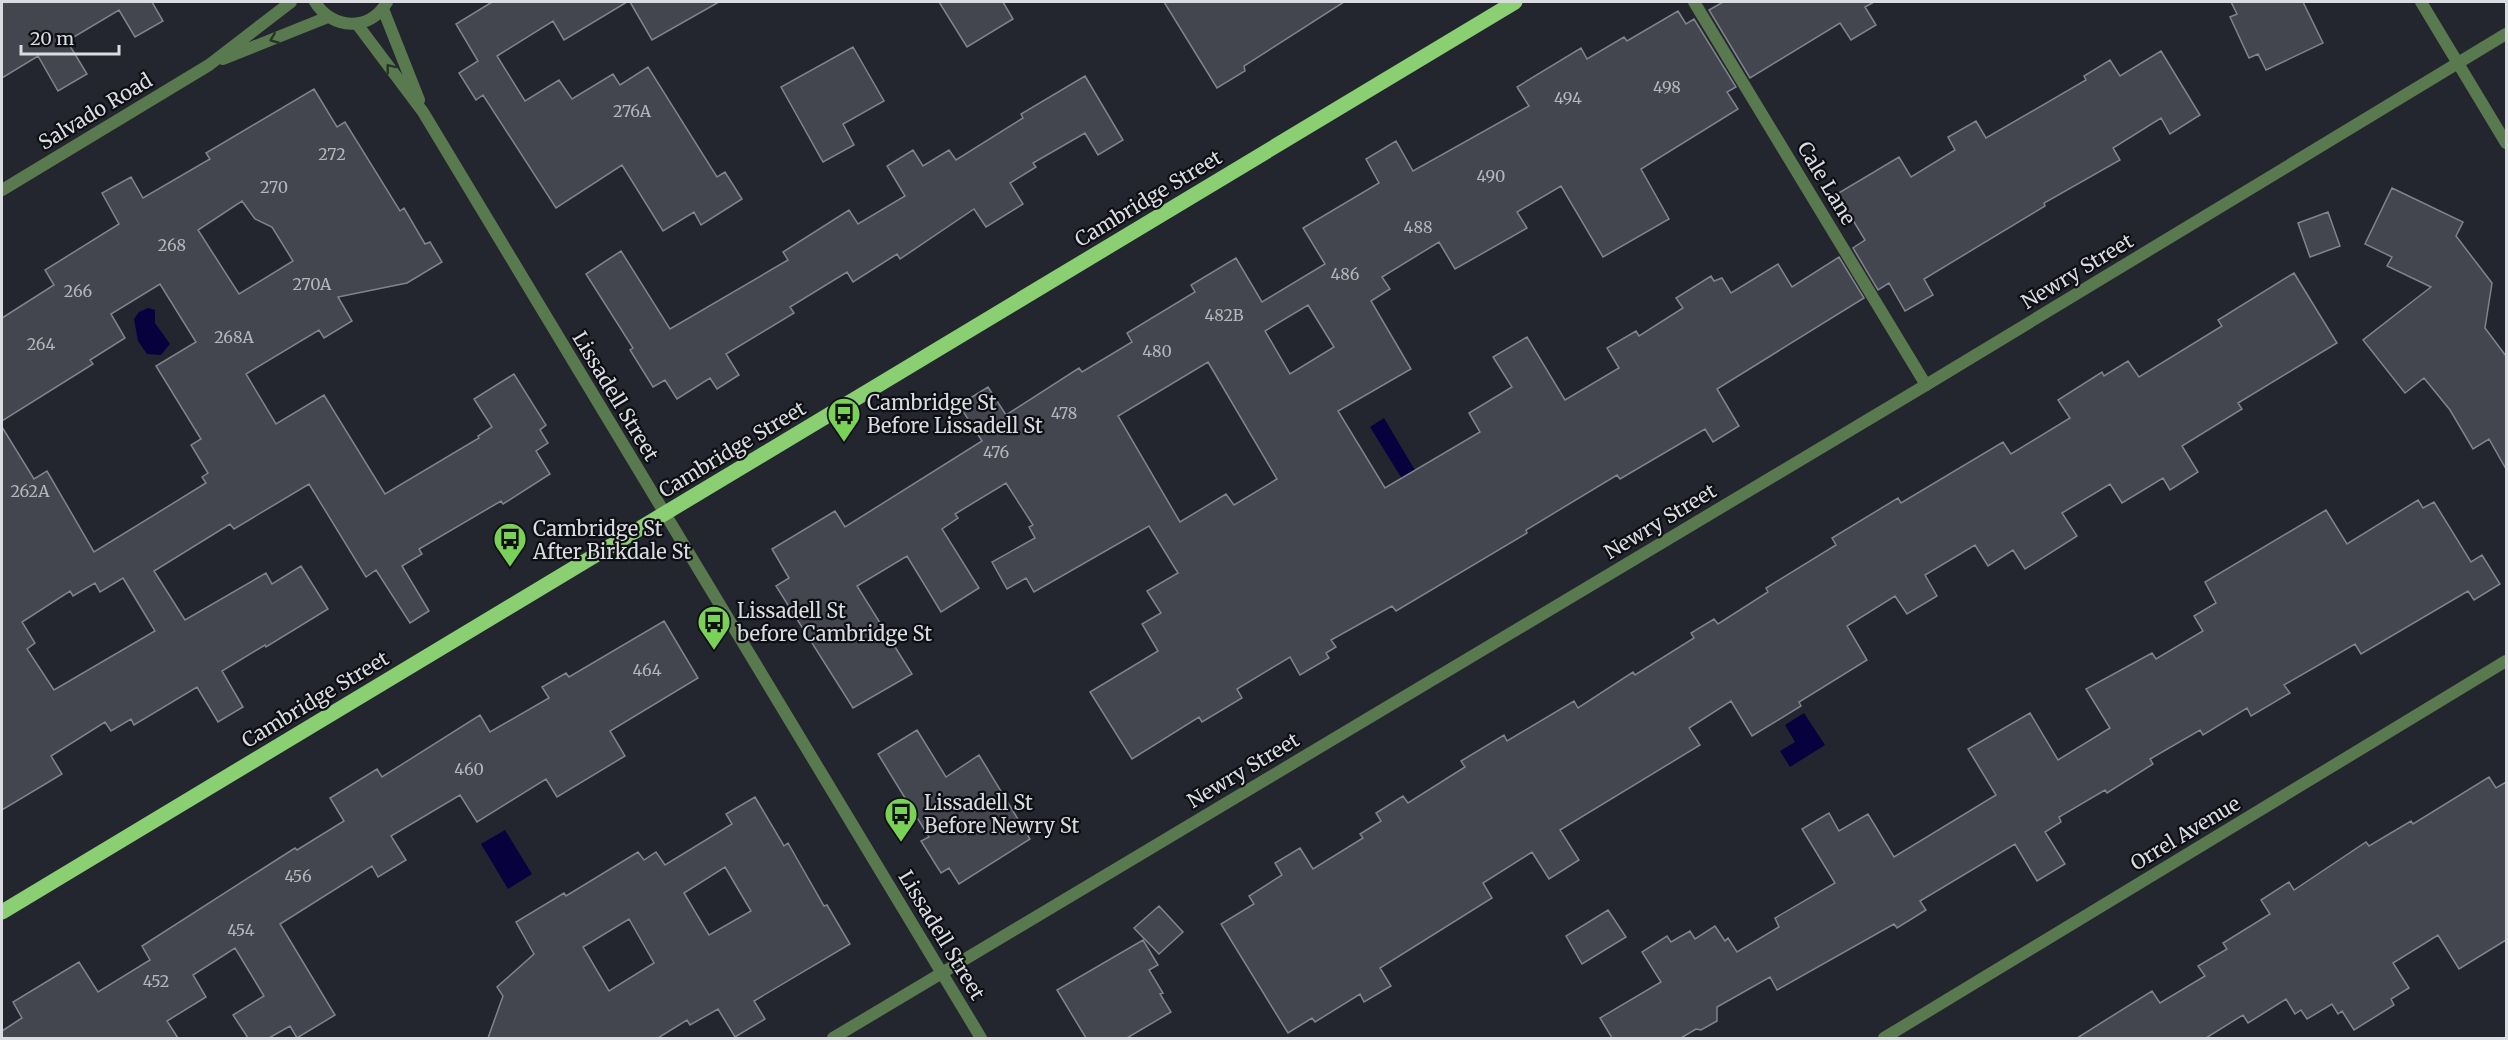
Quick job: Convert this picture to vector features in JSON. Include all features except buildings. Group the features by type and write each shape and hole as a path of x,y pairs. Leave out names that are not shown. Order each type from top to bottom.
{"main road":[{"name":"Cambridge Street","path":"2,912 1515,2"}],"street":[{"name":"Salvado Road","path":"2,190 209,65 291,2"},
{"path":"315,2 328,17 342,23 357,24 371,19 385,5"},
{"name":"Cale Lane","path":"1694,2 1926,385"},
{"path":"2421,2 2506,144"},
{"name":"Lissadell Street","path":"385,5 423,111"},
{"name":"Salvado Road","path":"209,65 328,17"},
{"name":"Lissadell Street","path":"357,24 423,111 981,1038"},
{"name":"Newry Street","path":"833,1038 1926,385 2506,34"},
{"name":"Orrel Avenue","path":"1884,1038 2506,661"}],"shaded area":[{"path":"148,308 155,310 155,323 170,344 161,355 147,354 138,341 134,319 139,312"},
{"path":"1384,418 1422,482 1409,490 1370,427"},
{"path":"1804,713 1825,745 1790,767 1780,751 1795,742 1785,725"},
{"path":"505,830 532,874 508,889 481,844"}],"place":[{"name":"Cambridge St Before Lissadell St","path":"844,443"},
{"name":"Cambridge St After Birkdale St","path":"510,568"},
{"name":"Lissadell St before Cambridge St","path":"714,651"},
{"name":"Lissadell St Before Newry St","path":"901,843"}]}
